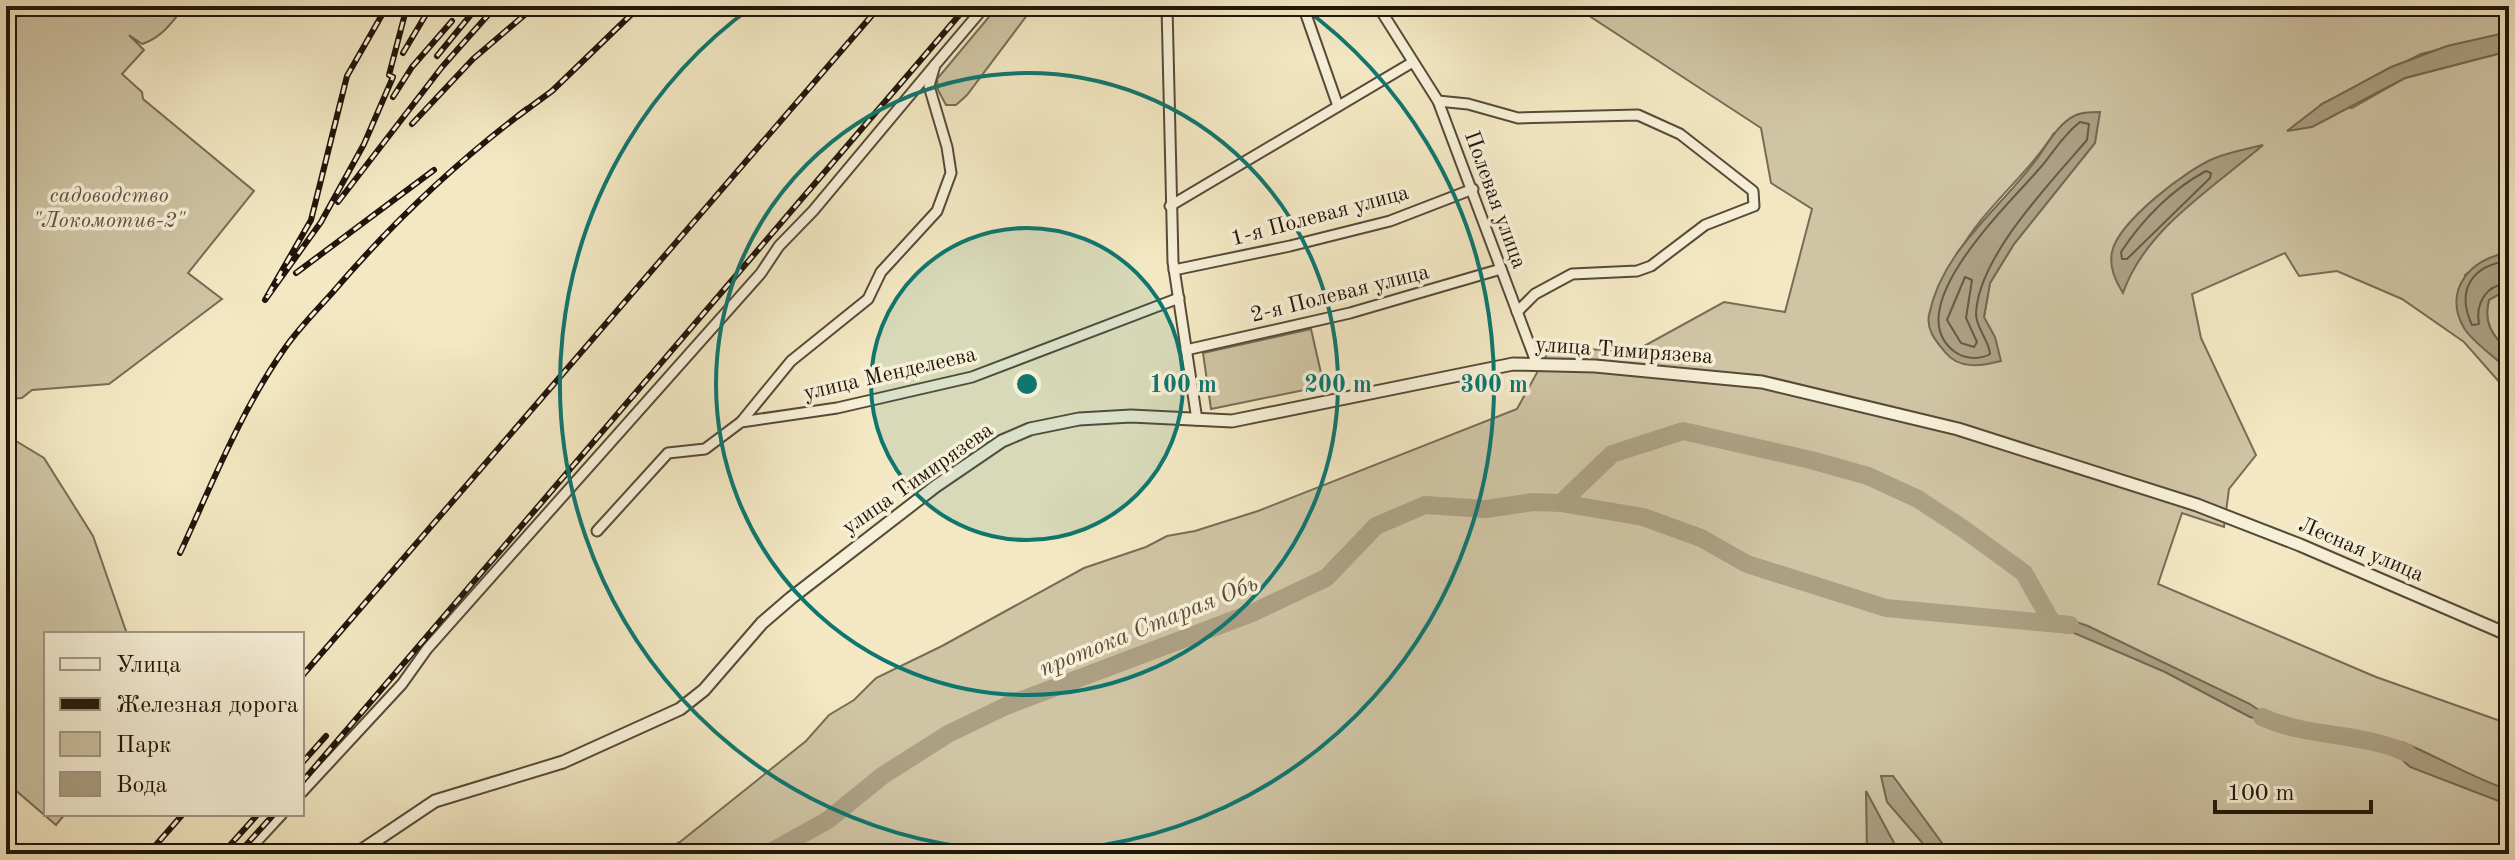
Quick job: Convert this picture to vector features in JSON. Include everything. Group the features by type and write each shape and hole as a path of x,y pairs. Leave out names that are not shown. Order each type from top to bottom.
{"street":[{"path":"304,790 402,684 427,649 761,273 779,246 813,211 985,6"},
{"path":"1167,6 1174,270 1197,420"},
{"path":"1303,6 1338,106"},
{"name":"Полевая улица","path":"1378,6 1438,101 1536,362"},
{"path":"1170,206 1413,62"},
{"name":"улица Менделеева","path":"597,531 668,453 705,449 741,422 791,361 868,299 881,272 937,211 951,173 947,147 929,86 935,65"},
{"name":"Полевая улица","path":"1438,101 1468,104 1518,118 1638,115 1680,134 1753,191 1754,206 1705,225 1651,266 1637,271 1572,274 1535,294 1517,312"},
{"name":"1-я Полевая улица","path":"1174,270 1390,221 1473,189"},
{"name":"2-я Полевая улица","path":"1186,350 1350,313 1501,269"},
{"name":"улица Менделеева","path":"741,422 837,408 972,377 1179,298"},
{"name":"улица Тимирязева","path":"356,854 435,801 563,762 680,709 704,690 762,623 907,507 1002,441 1030,429 1079,419 1131,416 1232,421 1477,370 1536,362 1762,382 1811,391 1958,429 2197,505"},
{"name":"Лесная улица","path":"2197,505 2300,545 2509,635"},
{"path":"245,854 280,816"}],"green space":[{"name":"садоводство \"Локомотив-2\"","path":"6,6 185,6 155,38 142,44 129,35 144,50 122,74 142,92 143,99 254,191 188,273 222,299 109,384 32,390 22,398 8,399"},
{"path":"998,6 1034,6 967,95 956,105 946,105 938,90 937,79"},
{"path":"1574,6 2509,6 2509,32 2421,54 2322,104 2352,108 2405,78 2509,51 2509,253 2499,254 2465,275 2494,356 2509,371 2509,393 2464,342 2402,299 2337,271 2299,276 2285,253 2192,294 2201,338 2256,455 2229,489 2224,527 2182,513 2158,584 2376,677 2509,724 2509,854 657,854 680,842 806,741 829,715 854,700 876,678 942,646 1084,568 1146,547 1167,536 1195,531 1258,511 1517,409 1550,349 1637,350 1724,302 1785,312 1812,209 1771,183 1761,128","holes":["2054,133 2094,143 2014,244 1990,283 1984,317 1958,254 1968,237"]},
{"path":"2503,292 2509,293 2509,351 2494,334 2487,315 2489,300"},
{"path":"1311,329 1324,386 1211,409 1203,353"},
{"path":"6,435 44,458 93,536 126,632 44,632 44,815 6,782"},
{"path":"46,816 63,816 56,825"}],"water":[{"path":"2509,32 2509,51 2405,78 2312,127 2287,131 2322,104 2391,67 2447,46"},
{"path":"2100,112 2095,143 2014,244 1990,283 1984,317 1995,337 2001,361 1979,365 1957,362 1938,344 1929,326 1929,315 1946,270 2058,129 2076,115"},
{"path":"2263,145 2164,229 2133,270 2123,293 2113,273 2112,252 2117,240 2140,212 2203,164"},
{"path":"2509,253 2509,293 2503,292 2489,300 2487,315 2494,334 2509,351 2509,371 2468,334 2458,314 2456,301 2464,278 2472,269 2483,261"},
{"path":"2055,615 2088,626 2250,704 2282,726 2250,717 2165,672 2046,621 2048,616"},
{"path":"2402,742 2509,790 2509,805 2410,767 2384,743"},
{"path":"1881,776 1893,776 1950,854 1932,854 1887,802"},
{"path":"1866,791 1900,854 1867,854"}],"waterway":[{"name":"протока Старая Обь","path":"1561,503 1612,454 1683,431 1811,460 1868,476 1918,499 1965,530 2024,573 2051,621"},
{"name":"протока Старая Обь","path":"767,854 828,820 882,776 948,734 1006,706 1252,613 1326,578 1376,526 1425,505 1486,509 1533,502 1561,503 1643,517 1701,538 1747,564 1886,608 2070,625"},
{"name":"протока Старая Обь","path":"2262,717 2298,729 2371,741 2407,753"}],"railway":[{"path":"387,6 347,76 311,220 265,300 321,222 364,144 393,77 389,75 407,6"},
{"path":"403,53 431,6"},
{"path":"437,56 478,6"},
{"path":"338,202 442,67 496,6"},
{"path":"412,124 473,59 535,6"},
{"path":"518,116 552,91 640,6"},
{"path":"304,674 880,6"},
{"path":"304,780 967,6"},
{"path":"393,97 412,67 452,21"},
{"path":"180,553 241,422 290,341 401,218 474,151 527,109"},
{"path":"296,273 434,170"},
{"path":"304,761 326,736"},
{"path":"148,854 181,816"},
{"path":"222,854 256,816"},
{"path":"238,854 272,816"}]}
